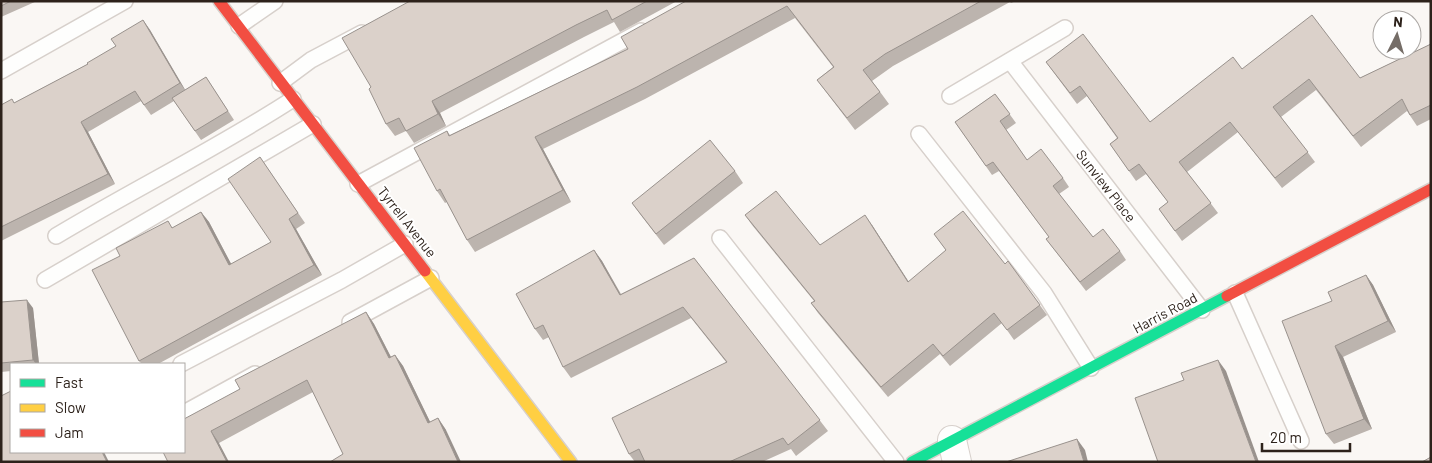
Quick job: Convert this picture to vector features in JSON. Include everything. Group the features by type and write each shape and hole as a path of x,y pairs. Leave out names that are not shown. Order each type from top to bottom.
{"street":[{"name":"Tyrrell Avenue","path":"219,1 571,462"},
{"name":"Harris Road","path":"912,462 955,451 1091,368 1431,189"}],"lane":[{"path":"1,71 125,1"},
{"path":"239,26 274,1"},
{"path":"280,83 311,60 379,24"},
{"path":"358,184 653,25"},
{"path":"950,96 1065,28"},
{"name":"Sunview Place","path":"1010,61 1202,310"},
{"path":"56,236 113,201 236,136 293,99"},
{"path":"45,280 313,124"},
{"path":"919,134 1044,293 1091,368"},
{"path":"720,238 896,462"},
{"path":"183,363 342,280 405,244"},
{"path":"337,329 431,278"},
{"path":"1235,293 1301,441"},
{"path":"185,412 269,366"}],"building":[{"path":"1,1 11,1 1,6"},
{"path":"410,1 647,1 612,20 607,10 432,101 438,114 406,131 399,118 386,124 369,89 371,87 342,38"},
{"path":"686,1 981,1 885,54 863,70 880,92 847,118 817,80 834,67 787,6 637,87 535,137 563,190 467,240 440,189 437,191 414,148 447,131 449,136 628,49 621,37"},
{"path":"1312,15 1360,78 1398,60 1422,60 1422,48 1431,44 1431,105 1410,115 1402,99 1353,136 1309,79 1273,107 1308,152 1275,178 1230,122 1179,162 1211,203 1175,231 1159,209 1168,202 1139,164 1129,171 1110,144 1118,138 1080,86 1070,93 1046,62 1083,34 1150,122 1233,57 1242,69"},
{"path":"143,20 180,83 144,105 135,91 81,122 108,174 1,227 1,105 12,99 14,103 88,64 116,46 111,39"},
{"path":"206,77 228,111 195,131 172,98"},
{"path":"995,94 1010,114 1000,121 1027,160 1041,149 1063,178 1053,186 1093,237 1103,229 1120,251 1080,282 1046,239 1049,237 993,162 986,166 955,122"},
{"path":"710,140 735,171 656,234 632,203"},
{"path":"260,157 298,213 289,219 314,265 139,361 92,270 120,256 116,248 168,221 172,228 201,212 229,265 271,242 228,179"},
{"path":"776,191 820,245 865,215 908,282 946,250 934,234 963,211 1005,264 1008,261 1040,305 1007,330 994,313 943,356 933,344 881,387 811,303 815,301 745,215"},
{"path":"594,250 620,295 694,258 820,420 788,445 783,438 729,462 645,462 639,449 629,454 612,418 727,362 683,307 563,367 543,325 535,329 516,294"},
{"path":"1366,275 1388,321 1335,346 1364,419 1326,434 1282,321 1332,301 1328,292"},
{"path":"27,300 33,360 1,363 1,302"},
{"path":"366,312 389,358 395,355 428,423 438,418 458,462 330,462 343,454 307,380 211,431 227,462 168,462 164,453 185,453 185,418 240,389 235,380"},
{"path":"1218,360 1256,462 1158,462 1135,398 1184,380 1181,373"},
{"path":"10,392 10,453 102,453 107,462 1,462 1,396"},
{"path":"1077,439 1084,462 1006,462"},
{"path":"1431,457 1431,462 1422,462"}],"traffic: fast":[{"path":"912,462 1227,296"}],"traffic: slow":[{"path":"425,271 571,462"}],"traffic: jam":[{"path":"219,1 425,271"},
{"path":"1227,296 1431,189"}]}
